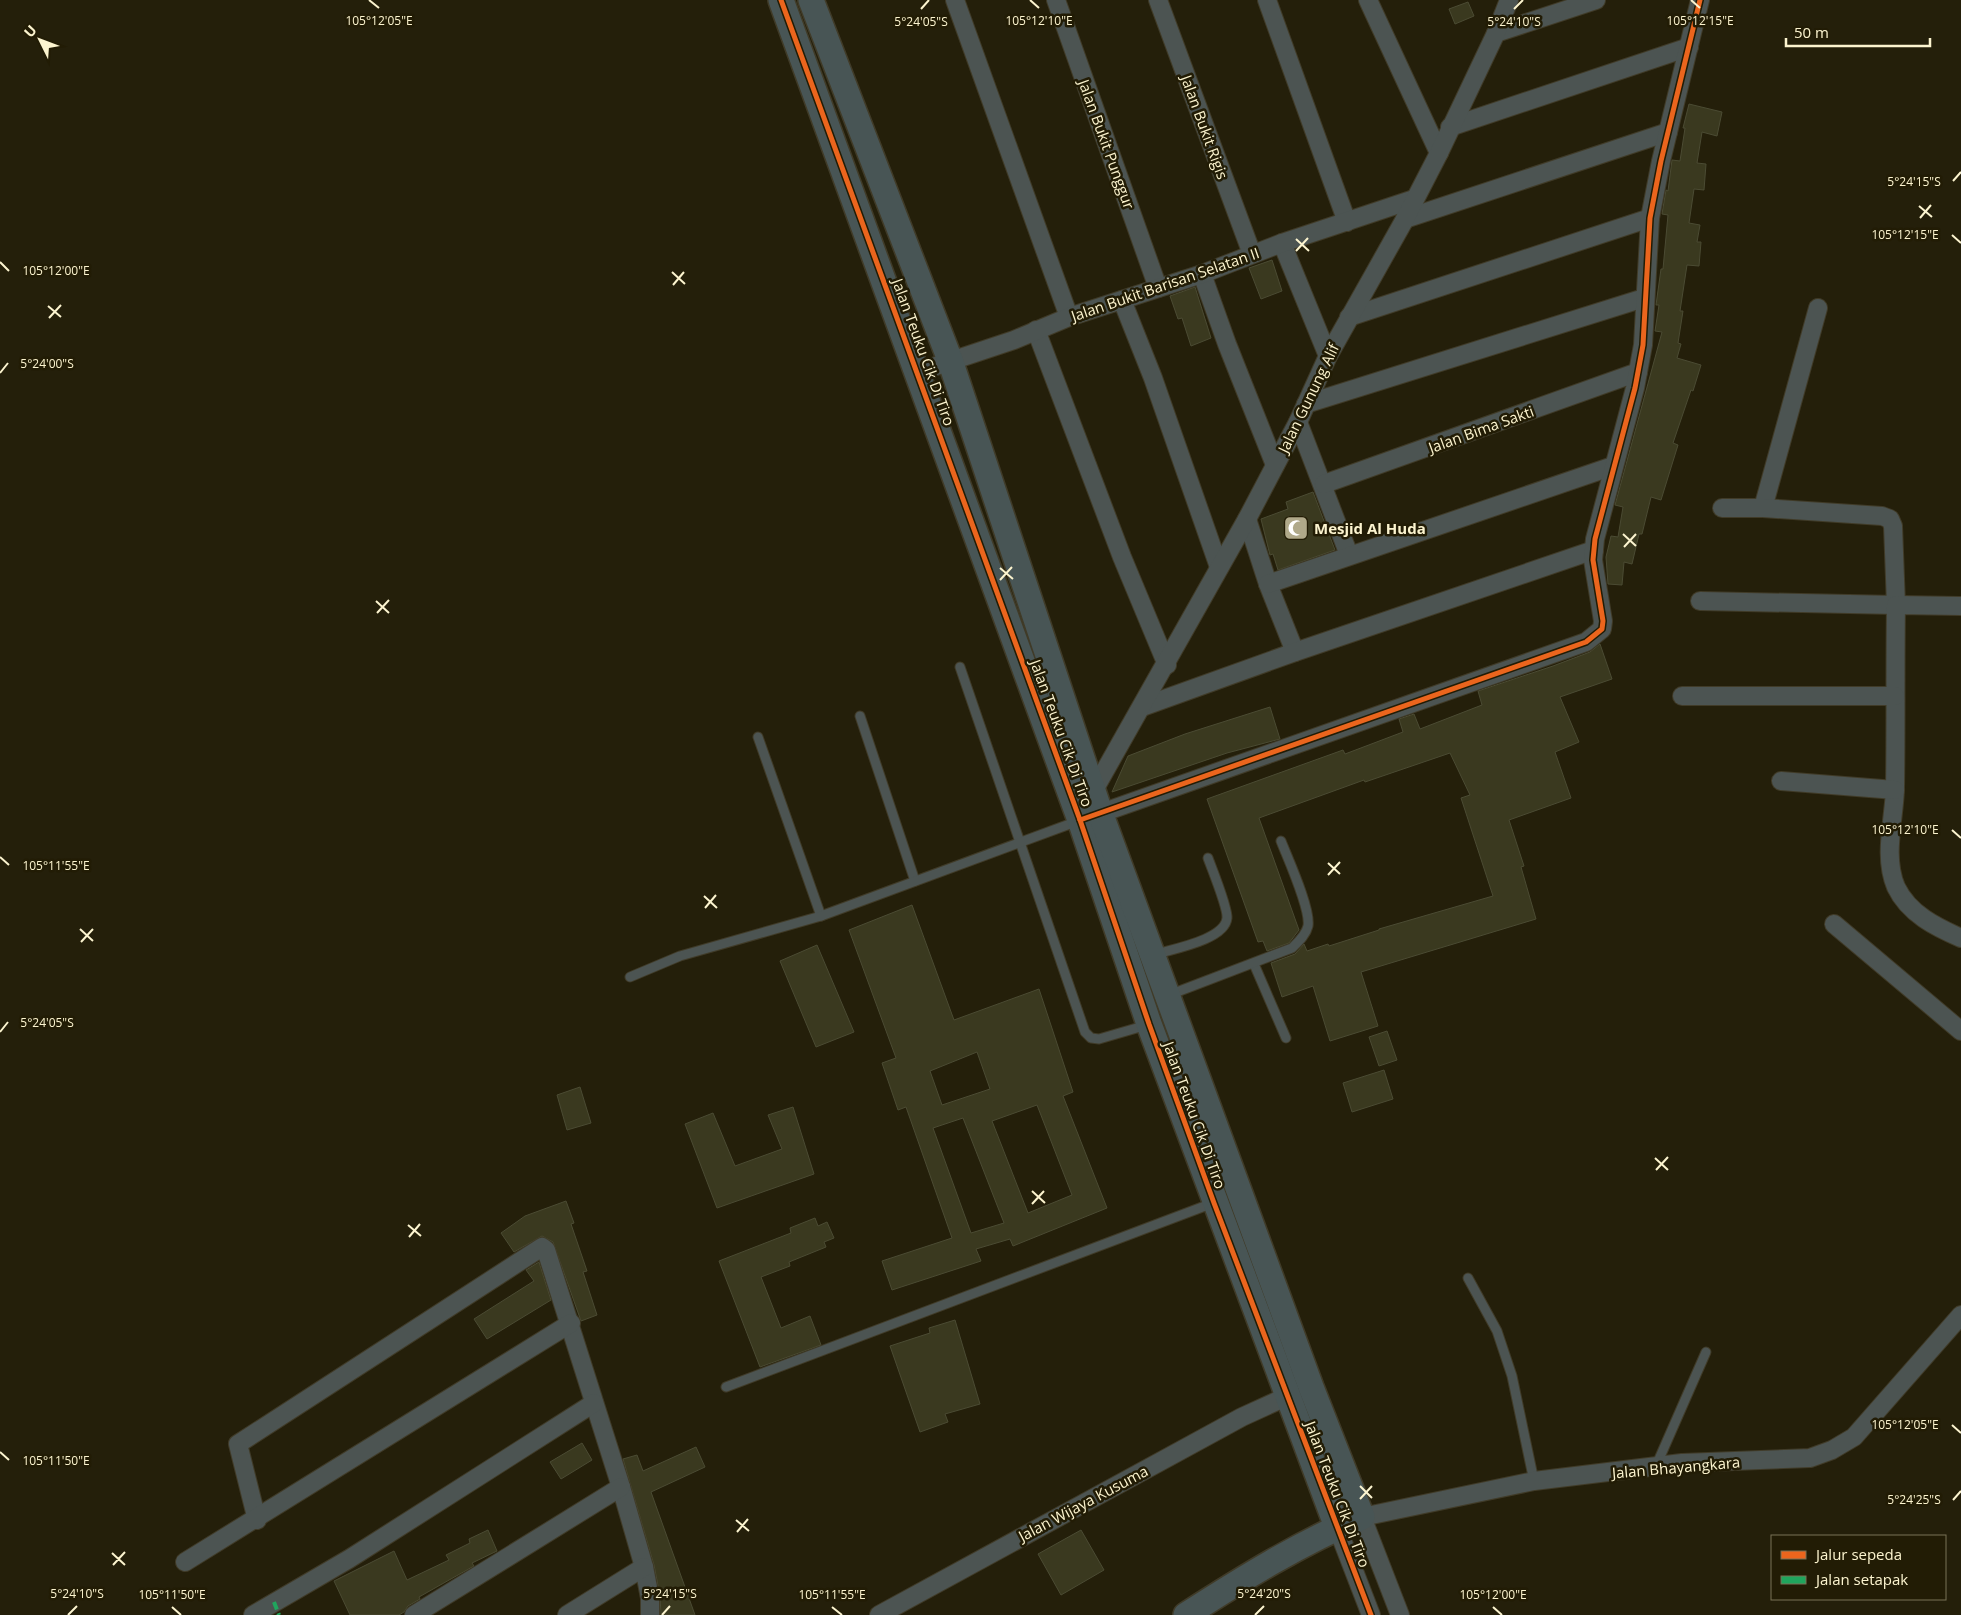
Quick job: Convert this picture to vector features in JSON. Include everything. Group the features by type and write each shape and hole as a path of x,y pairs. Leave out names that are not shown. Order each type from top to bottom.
{"street":[{"name":"Jalan Teuku Cik Di Tiro","path":"781,0 918,372 1152,955 1277,1294 1400,1615"},
{"name":"Jalan Teuku Cik Di Tiro","path":"811,0 950,360 1091,807 1149,1024 1214,1203 1371,1615"},
{"path":"955,0 1069,317"},
{"name":"Jalan Bukit Punggur","path":"1056,0 1158,288"},
{"name":"Jalan Bukit Rigis","path":"1158,0 1252,254"},
{"path":"1267,0 1347,222"},
{"path":"1368,0 1439,153"},
{"name":"Jalan Gunung Alif","path":"1091,807 1142,707 1219,566 1248,519 1298,422 1328,356 1405,219 1496,34 1509,0"},
{"path":"1496,34 1596,0"},
{"path":"1091,807 1586,642 1602,629 1603,620 1593,560 1594,550 1613,466 1638,372 1643,345 1644,298 1650,218 1668,132 1700,0"},
{"path":"1450,127 1689,47"},
{"path":"1405,219 1668,132"},
{"name":"Jalan Bukit Barisan Selatan II","path":"918,372 1069,317 1202,274 1282,243 1414,199"},
{"path":"1349,317 1650,218"},
{"path":"1282,243 1328,356"},
{"path":"1202,274 1227,344 1275,465"},
{"path":"1306,404 1644,298"},
{"path":"1122,300 1153,378 1219,566"},
{"path":"1763,508 1818,308"},
{"path":"1036,330 1122,557 1166,665"},
{"name":"Jalan Bima Sakti","path":"1324,484 1638,372"},
{"path":"1298,422 1324,484 1349,555"},
{"path":"1268,584 1613,466"},
{"path":"1722,508 1763,508 1882,516 1890,519 1893,526 1896,605 1895,790 1890,855 1896,888 1928,923 1961,938"},
{"path":"1248,519 1268,584 1295,652"},
{"path":"1142,707 1295,652 1594,550"},
{"path":"1700,601 1961,606"},
{"path":"1682,696 1895,696"},
{"path":"1781,781 1895,790"},
{"path":"1834,924 1961,1031"},
{"path":"257,1520 238,1444 540,1248 546,1250 571,1323 621,1487 644,1567 650,1598 650,1615"},
{"path":"1253,1305 1277,1294"},
{"path":"185,1562 257,1520 571,1323"},
{"name":"Jalan Bhayangkara","path":"1186,1615 1249,1574 1337,1527 1362,1517 1534,1481 1656,1466 1810,1458 1832,1450 1854,1437 1958,1326"},
{"name":"Jalan Wijaya Kusuma","path":"879,1615 1242,1417 1288,1396"},
{"path":"253,1615 276,1609 349,1559 594,1403"},
{"path":"414,1615 621,1487"},
{"path":"567,1615 644,1567"}],"lane":[{"path":"960,667 1085,1032 1091,1038 1099,1038 1149,1024"},
{"path":"860,716 915,881"},
{"path":"758,737 821,916"},
{"path":"630,977 680,956 821,916 1021,842 1091,807"},
{"path":"1166,996 1292,948 1302,938 1308,927 1308,911 1281,841"},
{"path":"1152,955 1215,936 1223,928 1227,917 1208,858"},
{"path":"1254,964 1286,1038"},
{"path":"726,1387 1214,1203"},
{"path":"1468,1278 1497,1331 1512,1376 1534,1481"},
{"path":"1656,1466 1706,1352"}],"building":[{"path":"1468,2 1474,16 1455,24 1449,9"},
{"path":"1689,104 1722,112 1717,136 1702,132 1697,163 1706,164 1704,190 1694,189 1689,223 1700,225 1697,242 1701,242 1699,266 1687,265 1680,311 1683,311 1678,343 1681,344 1677,358 1701,365 1673,443 1678,445 1661,500 1651,497 1632,564 1624,562 1622,585 1608,584 1606,557 1611,536 1618,537 1623,507 1615,505 1662,332 1655,331 1659,305 1656,305 1661,269 1663,269 1668,215 1662,214 1666,190 1668,191 1672,160 1680,161 1685,128 1683,128"},
{"path":"1272,260 1282,291 1261,299 1249,268"},
{"path":"1195,287 1211,338 1191,346 1182,318 1178,319 1170,296"},
{"name":"Mesjid Al Huda","path":"1313,492 1335,550 1278,570 1273,554 1270,555 1261,519 1288,509 1286,502"},
{"path":"1600,644 1612,679 1560,697 1579,742 1555,752 1571,798 1509,820 1524,866 1521,867 1536,919 1361,972 1378,1026 1330,1041 1313,986 1282,997 1271,963 1295,954 1304,944 1307,951 1328,944 1329,946 1379,929 1493,896 1461,798 1470,795 1450,753 1365,782 1364,780 1259,818 1299,930 1289,943 1267,951 1263,941 1258,942 1207,799 1343,750 1345,754 1403,732 1399,719 1414,714 1420,729 1482,705 1478,691 1590,652"},
{"path":"1270,707 1280,739 1227,753 1112,792 1128,756 1185,734"},
{"path":"912,905 954,1020 1039,989 1073,1092 1063,1096 1107,1208 1013,1246 1010,1239 976,1249 981,1261 892,1290 882,1261 952,1238 906,1107 898,1110 882,1063 896,1058 849,930","holes":["977,1052 990,1089 942,1105 930,1071","1037,1105 1072,1195 1028,1213 992,1121","963,1118 1004,1223 971,1233 933,1128"]},
{"path":"817,945 854,1032 816,1047 780,961"},
{"path":"1387,1031 1397,1060 1379,1066 1369,1037"},
{"path":"1384,1070 1393,1099 1352,1112 1343,1083"},
{"path":"580,1087 591,1123 567,1130 557,1095"},
{"path":"793,1107 814,1174 717,1208 685,1124 713,1113 735,1166 782,1149 768,1115"},
{"path":"566,1201 574,1223 571,1224 587,1271 583,1272 597,1315 581,1321 553,1242 542,1236 514,1252 501,1233 525,1216"},
{"path":"815,1218 818,1226 827,1222 834,1238 824,1242 826,1247 789,1262 790,1266 761,1277 781,1328 810,1316 821,1345 760,1367 719,1261 791,1233 790,1228"},
{"path":"539,1262 551,1300 487,1339 474,1319 534,1281 526,1270"},
{"path":"955,1320 980,1404 945,1414 948,1422 920,1432 890,1346 930,1333 929,1328"},
{"path":"582,1443 592,1460 561,1479 550,1462"},
{"path":"696,1447 705,1467 651,1492 695,1615 661,1615 660,1596 654,1565 623,1459 637,1455 643,1471"},
{"path":"488,1530 497,1551 472,1563 474,1566 419,1597 420,1599 408,1606 399,1615 350,1615 334,1581 394,1551 407,1580 449,1560 446,1555 470,1543 469,1539"},
{"path":"1081,1530 1104,1570 1061,1595 1038,1554"}],"marked path":[{"path":"274,1602 279,1615"}],"cycle path":[{"path":"781,0 1080,820 1149,1024 1214,1203 1371,1615"},
{"path":"1080,820 1586,642 1602,629 1603,621 1593,560 1595,539 1635,388 1643,345 1650,218 1661,161 1700,0"}],"place":[{"name":"Mesjid Al Huda","path":"1296,528"}]}
